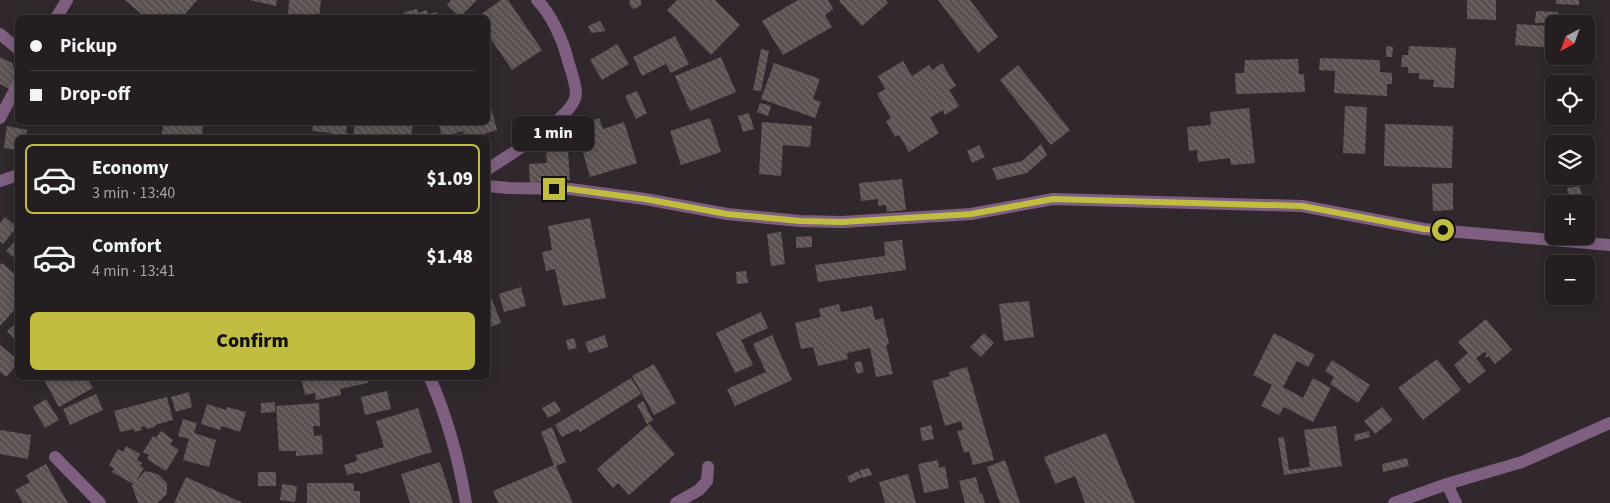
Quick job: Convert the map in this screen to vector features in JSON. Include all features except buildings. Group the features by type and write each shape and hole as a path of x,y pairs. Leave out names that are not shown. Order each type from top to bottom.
{"street":[{"path":"58,15 67,0"},
{"path":"490,169 559,121 570,109 576,96 573,76 565,50 555,27 537,0"},
{"path":"0,34 15,46"},
{"path":"0,118 15,90"},
{"path":"0,181 15,177"},
{"path":"490,186 570,189 645,199 727,214 825,222 919,219 971,214 1053,199 1302,206 1424,229 1610,245"},
{"path":"431,380 443,407 463,483 466,503"},
{"path":"1394,503 1447,484 1522,462 1610,424"},
{"path":"55,456 100,503"},
{"path":"676,503 699,490 707,481 708,467"},
{"path":"1447,484 1456,503"}],"route":[{"path":"554,189 570,189 645,199 727,214 800,221 842,222 919,219 971,214 1053,199 1302,206 1424,229 1443,230"}]}
